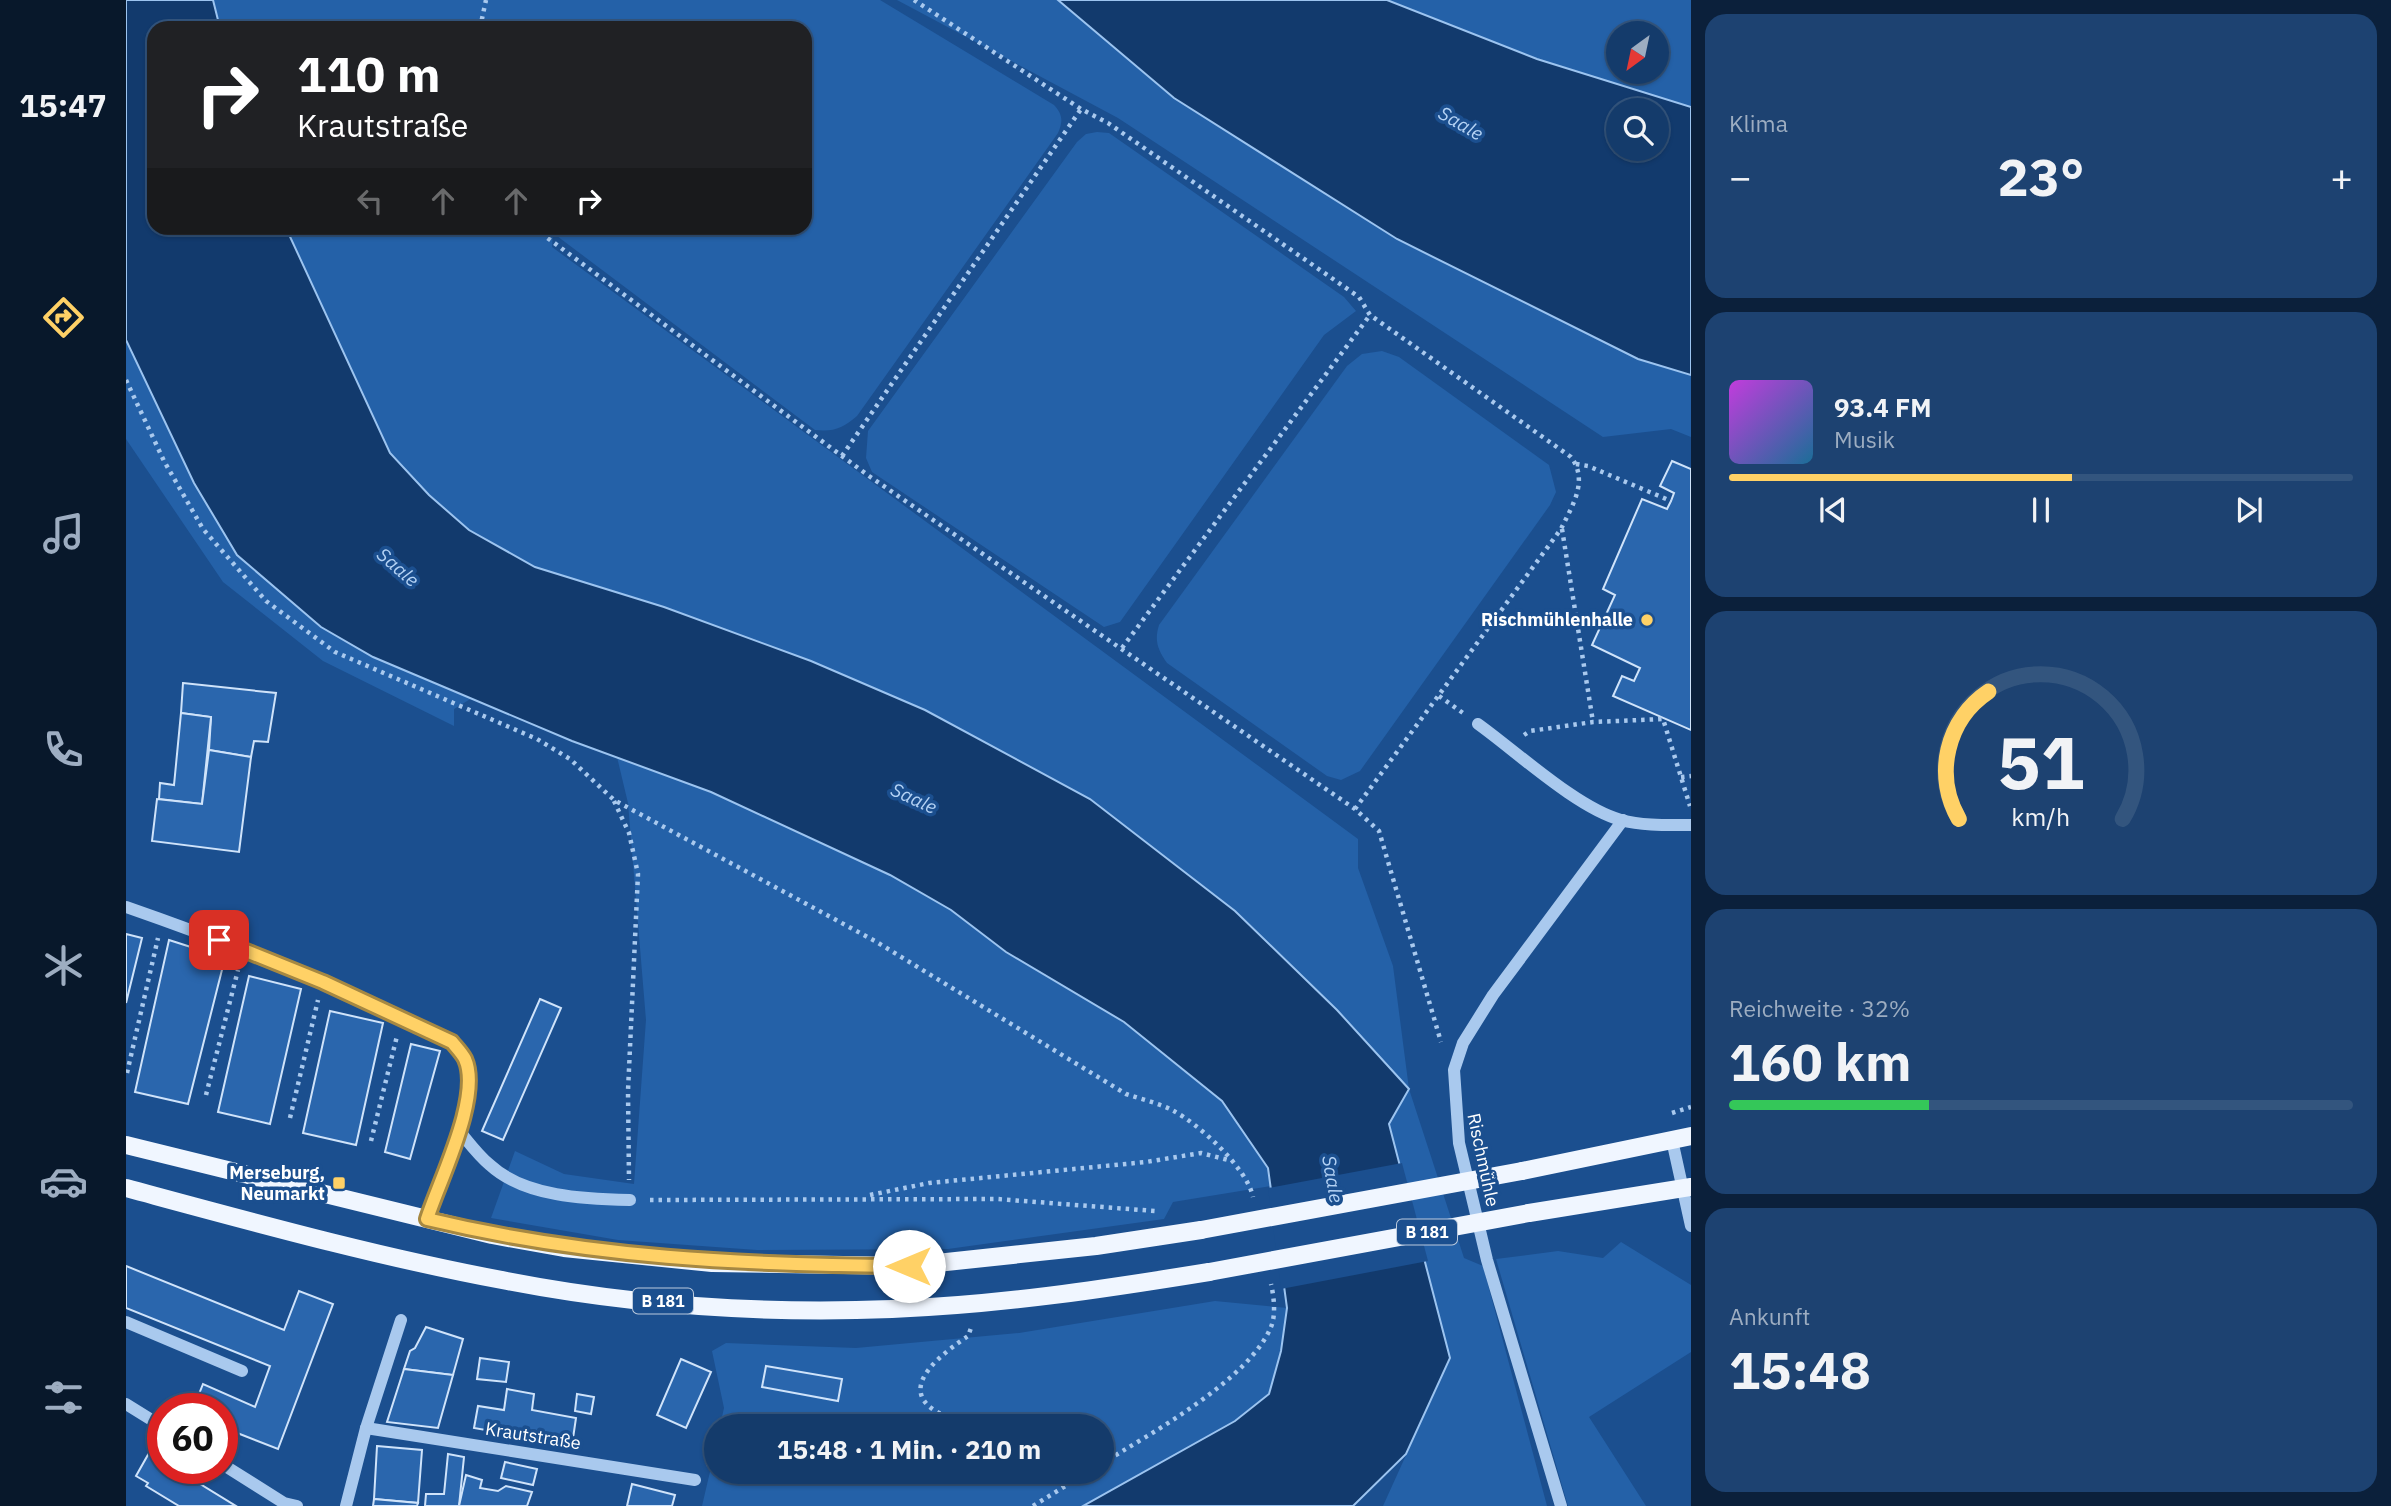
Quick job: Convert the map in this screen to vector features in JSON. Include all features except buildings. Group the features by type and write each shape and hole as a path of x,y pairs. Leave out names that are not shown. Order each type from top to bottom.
{"main road":[{"name":"B 181","path":"126,1145 427,1219 564,1248 712,1263 909,1266 987,1260 1201,1230 1522,1171 1691,1136"},
{"name":"B 181","path":"126,1188 300,1235 508,1282 608,1296 726,1306 890,1309 997,1303 1209,1272 1530,1213 1686,1188"}],"street":[{"path":"1478,724 1566,789 1607,815 1623,820 1691,825"},
{"name":"Rischmühle","path":"1561,1506 1487,1260 1459,1143 1454,1070 1464,1043 1493,995 1623,820"},
{"path":"126,907 244,949 402,1017 452,1042 466,1060 468,1079 461,1133 438,1185 427,1219"},
{"path":"461,1133 491,1167 527,1187 591,1199 630,1200"},
{"path":"1672,1140 1686,1188 1691,1226"},
{"path":"346,1506 366,1428 401,1320"},
{"path":"126,1322 242,1371"},
{"path":"126,1404 147,1417"},
{"name":"Krautstraße","path":"366,1428 695,1480"},
{"path":"238,1474 284,1503 297,1506"}],"path":[{"path":"482,21 486,0"},
{"path":"914,0 1081,109 1108,123 1359,297 1370,316 1576,464 1588,466 1671,501"},
{"path":"842,456 1081,109"},
{"path":"543,235 842,456 1094,632 1122,648 1355,809 1378,831 1443,1046 1454,1070"},
{"path":"1122,648 1370,316"},
{"path":"126,380 164,461 203,529 266,601 335,652 537,739 570,759 614,800 876,941 1125,1094 1171,1109 1197,1126 1229,1160 1202,1153 1146,1162 929,1183 858,1197"},
{"path":"1355,809 1562,529 1579,490 1576,464"},
{"path":"1562,529 1593,722"},
{"path":"1438,696 1478,724"},
{"path":"1508,746 1530,731 1593,722 1663,719 1691,811"},
{"path":"1681,777 1691,775"},
{"path":"614,800 629,833 638,874 628,1091 630,1200 733,1202 858,1197 997,1199 1164,1212"},
{"path":"127,1073 162,920"},
{"path":"206,1095 244,949"},
{"path":"290,1118 323,982"},
{"path":"371,1141 402,1017"},
{"path":"944,1414 932,1409 921,1393 921,1380 926,1371 968,1336"},
{"path":"1114,1455 1237,1373 1262,1346"},
{"path":"1033,1506 1069,1484"}],"shaded area":[{"path":"213,0 880,0 1054,105 1059,112 1061,125 1058,133 857,416 838,428 815,430 556,235 812,235 812,21 218,21"},
{"path":"897,0 1058,0 1174,98 1397,239 1638,359 1691,375 1691,437 1671,429 1603,437 1118,118"},
{"path":"1387,0 1691,0 1691,107 1617,84 1670,84 1670,21 1606,21 1606,81 1537,59"},
{"path":"1109,133 1344,297 1356,311 1324,335 1120,622 1104,627 872,472 866,458 868,431 1077,142 1086,134"},
{"path":"289,235 553,235 552,247 1358,839 1358,868 1393,966 1409,1089 1337,1010 1235,911 1090,799 925,710 811,661 664,607 535,567 469,530 429,495 390,453"},
{"path":"126,340 194,483 321,627 373,657 472,698 454,709 454,726 323,661 223,582 126,439"},
{"path":"1382,351 1399,357 1549,465 1556,492 1550,505 1360,771 1341,780 1327,776 1167,663 1159,649 1157,636 1159,625 1347,366 1362,354"},
{"path":"617,757 711,792 890,875 951,910 1006,952 1121,1020 1222,1101 1268,1168 1271,1186 1173,1202 1164,1219 948,1249 757,1250 618,1240 491,1218 515,1151 564,1174 634,1184 646,1020 628,803"},
{"path":"1409,1089 1464,1258 1483,1266 1547,1506 1383,1506 1450,1358 1389,1124"},
{"path":"1621,1242 1691,1285 1691,1352 1589,1417 1646,1506 1568,1506 1496,1259 1558,1251 1603,1258"},
{"path":"1215,1301 1287,1308 1281,1349 1269,1394 1235,1421 1083,1506 702,1506 707,1484 1114,1484 1114,1414 723,1414 724,1408 712,1351 726,1343 856,1348 1019,1333"}],"water":[{"name":"Saale","path":"126,0 213,0 218,21 147,21 147,235 289,235 390,453 429,495 469,530 535,567 664,607 811,661 925,710 1090,799 1235,911 1337,1010 1409,1089 1389,1124 1450,1358 1406,1454 1353,1506 1083,1506 1235,1421 1269,1394 1281,1351 1287,1308 1268,1168 1222,1101 1124,1022 1006,952 951,910 890,875 711,792 572,741 373,657 321,627 237,555 194,483 126,340"},
{"name":"Saale","path":"1058,0 1387,0 1537,59 1606,81 1606,84 1617,84 1662,98 1606,98 1606,161 1669,161 1669,100 1691,107 1691,375 1638,359 1397,239 1174,98"}],"pier":[{"path":"1402,1163 1428,1261 1281,1289 1268,1188"}],"place":[{"name":"Rischmühlenhalle","path":"1647,620"},
{"name":"Merseburg, Neumarkt","path":"339,1183"}],"route":[{"path":"219,940 402,1017 452,1042 466,1060 468,1079 461,1133 438,1185 427,1219 492,1235 564,1248 637,1256 712,1263 909,1266"}]}
